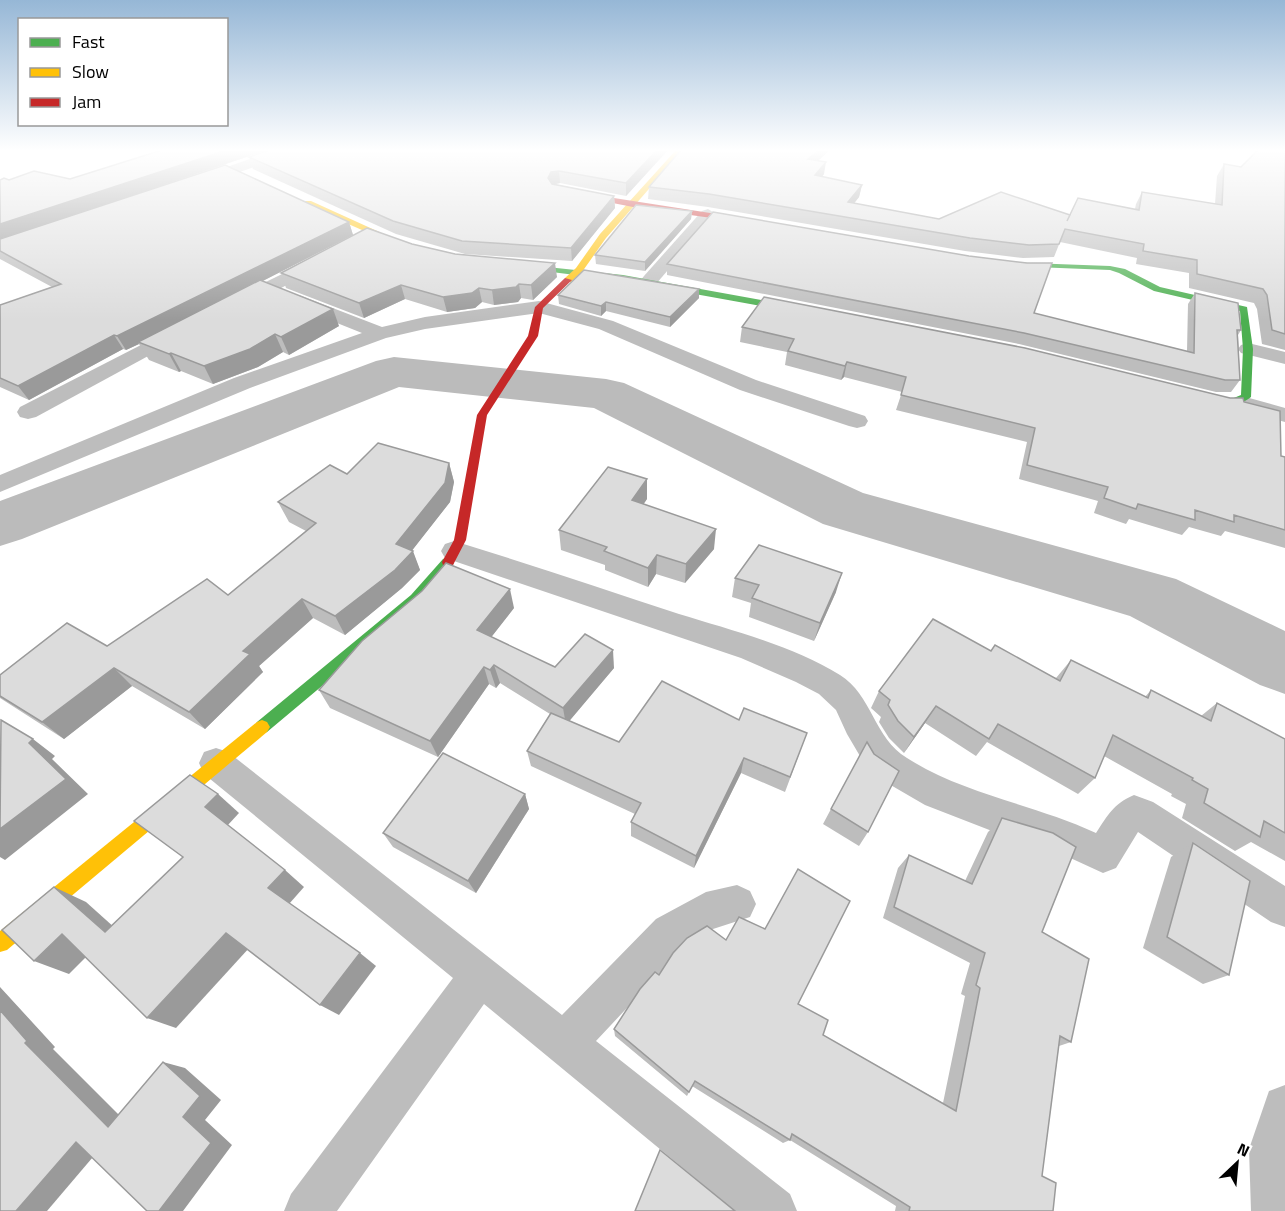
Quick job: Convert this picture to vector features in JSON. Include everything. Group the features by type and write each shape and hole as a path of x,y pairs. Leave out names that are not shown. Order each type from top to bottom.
{"street":[{"path":"316,207 416,249"},
{"path":"0,943 416,599 446,565 460,540 482,415 533,336 539,307 579,270 603,236 632,207"},
{"path":"646,207 708,214 773,226"},
{"path":"650,280 708,214"},
{"path":"351,244 372,232"},
{"path":"218,313 330,255"},
{"path":"988,262 1023,266 1081,265 1110,268 1122,271 1157,289 1244,309 1248,349 1246,397 1240,402"},
{"path":"500,265 579,270 650,280 823,314"},
{"path":"267,289 380,333"},
{"path":"0,484 242,383 380,333 425,323 539,307 606,325 748,385 857,421"},
{"path":"28,412 198,322"},
{"path":"1248,349 1285,358"},
{"path":"1188,394 1230,404 1240,402 1285,415"},
{"path":"454,551 751,649 822,681 849,702 858,724 879,757 894,769 937,793 992,814 1059,834 1103,855 1128,816 1134,812 1141,814 1285,908"},
{"path":"216,763 773,1211"},
{"path":"565,1043 670,933 706,911 737,904"},
{"path":"308,1211 480,975"},
{"path":"1275,1211 1272,1149 1285,1107"}],"building":[{"path":"0,207 54,207 0,224"},
{"path":"99,207 315,207 349,222 117,336 114,335 18,386 0,378 0,305 61,284 0,251 0,239"},
{"path":"360,207 605,207 571,248 462,241 393,221"},
{"path":"635,207 692,211 645,262 595,255"},
{"path":"783,207 872,207 939,219 968,207 1045,207 1070,215 1074,207 1121,207 1139,210 1140,207 1285,207 1285,334 1272,330 1267,295 1263,289 1197,274 1197,260 1143,251 1144,244 1065,229 1059,244 1029,245 970,238"},
{"path":"713,212 969,256 1027,263 1052,263 1034,313 1194,353 1195,293 1238,303 1241,330 1237,330 1240,380 1225,380 1024,333 667,264"},
{"path":"367,228 412,244 455,254 555,263 531,285 519,284 516,287 492,290 479,288 472,293 443,297 401,285 359,303 281,273"},
{"path":"584,270 699,289 670,317 606,302 601,306 558,295"},
{"path":"260,280 333,309 281,337 275,334 250,349 204,366 138,342"},
{"path":"764,297 1025,348 1230,398 1243,398 1244,402 1280,411 1281,456 1285,457 1285,530 1234,515 1234,522 1195,510 1195,520 1138,504 1136,509 1104,498 1108,487 1027,465 1035,428 901,395 906,377 847,362 845,366 788,351 794,339 742,327"},
{"path":"378,443 449,463 445,483 396,544 413,551 395,570 335,616 302,599 243,651 250,654 189,712 114,668 42,722 0,696 0,675 67,623 107,646 207,579 228,595 316,523 278,502 330,465 347,474"},
{"path":"608,467 647,479 632,500 716,529 686,564 657,555 648,568 604,551 607,547 559,530"},
{"path":"759,545 842,573 820,623 752,598 759,585 735,578"},
{"path":"446,563 510,589 477,630 555,667 585,634 613,650 563,708 494,665 490,670 484,667 430,741 319,690 362,641 422,591"},
{"path":"933,619 991,651 995,645 1060,681 1071,660 1148,698 1151,690 1211,721 1217,703 1285,739 1285,833 1264,821 1260,837 1204,803 1208,789 1192,780 1193,778 1113,735 1095,778 998,724 989,739 936,706 914,737 898,721 888,705 890,700 879,691"},
{"path":"662,681 739,720 744,708 807,733 790,777 744,758 696,856 631,822 641,803 527,751 551,713 619,742"},
{"path":"1,720 33,739 29,743 66,779 0,829"},
{"path":"867,742 874,754 899,771 868,832 831,809"},
{"path":"443,753 525,794 468,881 383,833"},
{"path":"190,775 218,794 205,807 285,870 268,888 360,953 320,1005 226,933 147,1018 62,934 34,961 2,930 54,887 105,932 183,857 134,821"},
{"path":"1002,818 1053,833 1076,847 1042,932 1089,959 1071,1042 1060,1036 1042,1176 1056,1183 1053,1211 909,1211 910,1207 792,1134 790,1140 695,1081 689,1092 614,1029 640,989 655,972 659,975 673,953 687,938 707,926 726,940 739,917 765,929 798,869 850,901 798,1004 828,1020 823,1035 956,1111 980,988 976,985 985,953 894,907 909,855 972,884"},
{"path":"1193,843 1250,881 1229,975 1167,937"},
{"path":"0,1010 27,1041 25,1043 108,1127 163,1062 200,1096 183,1117 211,1143 159,1211 147,1211 76,1142 16,1211 0,1211"},
{"path":"660,1150 735,1211 635,1211"}],"waterway":[{"path":"0,524 394,372 606,394 844,509 1152,597 1285,664"}],"traffic: fast":[{"path":"1007,264 1110,268 1122,271 1157,289 1244,309 1248,349 1246,397 1230,403 1201,398"},
{"path":"512,265 623,278 805,311"},
{"path":"262,727 416,599 448,562"}],"traffic: slow":[{"path":"316,207 406,246"},
{"path":"568,280 579,270 603,236 629,207"},
{"path":"0,943 262,727"}],"traffic: jam":[{"path":"644,207 755,222"},
{"path":"448,562 460,540 482,415 533,336 539,307 568,280"}]}
